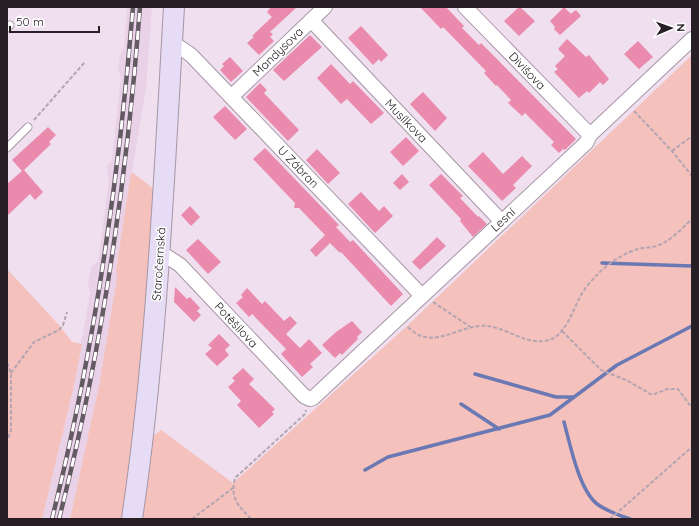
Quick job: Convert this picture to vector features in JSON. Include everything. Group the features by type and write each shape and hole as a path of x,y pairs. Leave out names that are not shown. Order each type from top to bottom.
{"main road":[{"name":"Staročernská","path":"132,519 147,405 160,252 174,7"}],"street":[{"name":"Mandysova","path":"231,96 325,7"},
{"name":"Divišova","path":"465,7 590,135"},
{"name":"Musílkova","path":"310,20 502,222"},
{"name":"Lesní","path":"310,399 316,396 427,299 502,222 586,143 590,135 692,38"},
{"name":"U Zábran","path":"172,42 191,55 427,299"},
{"name":"Potěšilova","path":"160,252 180,265 304,396 310,399"}],"lane":[{"path":"7,148 28,127"}],"path":[{"path":"28,127 85,62"},
{"path":"625,102 672,151 692,176"},
{"path":"672,151 692,136"},
{"path":"407,326 415,334 423,338 442,337 479,326 498,328 514,335 535,341 550,340 562,331 581,295 597,275 616,260 637,250 659,245 676,235 692,219"},
{"path":"427,299 472,328"},
{"path":"11,372 34,342 59,330 63,325 67,312"},
{"path":"562,331 601,370 626,380 652,395 667,389 678,389 692,408"},
{"path":"7,363 11,372 11,430 7,441"},
{"path":"251,519 238,504 233,488 235,478 305,414 310,399"},
{"path":"610,519 692,447"},
{"path":"192,519 233,488"}],"shaded area":[{"path":"127,7 152,7 146,89 130,178 116,271 117,278 99,386 70,519 42,519 73,390 90,293 88,285 91,267 98,262 109,180 107,165 112,160 121,77 118,70 120,55 124,47"},
{"path":"692,55 692,519 142,519 153,436 161,430 233,483 407,326"},
{"path":"132,172 155,190 142,355 122,519 70,519 99,386 117,278 116,271"},
{"path":"7,269 59,325 72,342 82,344 73,390 42,519 7,519"}],"building":[{"path":"271,7 297,7 270,32 273,34 270,37 274,41 259,55 247,43 254,37 252,36 272,17 267,12"},
{"path":"420,7 446,7 464,26 462,28 479,45 481,43 576,139 565,150 563,149 559,153 551,145 554,142 525,113 522,116 508,103 511,100 484,73 486,71 443,27 441,29"},
{"path":"519,7 535,21 519,36 504,21"},
{"path":"564,7 571,14 576,10 581,16 560,35 554,29 555,27 550,21"},
{"path":"361,26 388,55 381,62 379,59 373,65 348,38"},
{"path":"310,35 322,47 284,81 273,70"},
{"path":"567,39 586,57 589,55 609,79 603,85 600,82 589,93 587,91 579,98 554,72 558,69 555,66 565,56 558,49"},
{"path":"638,41 653,57 639,69 624,54"},
{"path":"230,57 243,71 231,82 220,70 224,66 222,64"},
{"path":"331,64 350,84 353,81 384,113 371,124 347,99 341,104 317,78"},
{"path":"260,83 267,90 264,93 299,130 288,141 246,97"},
{"path":"423,92 447,118 435,131 410,104"},
{"path":"225,106 247,129 235,140 213,117"},
{"path":"48,127 56,135 49,142 51,144 24,170 43,192 35,200 30,194 7,216 7,184 22,171 12,160"},
{"path":"406,137 419,151 403,166 390,152"},
{"path":"265,148 339,225 336,227 350,242 353,240 403,294 391,306 341,252 340,253 330,243 316,257 310,250 325,235 299,208 294,208 295,203 253,159"},
{"path":"317,149 340,173 328,184 306,160"},
{"path":"483,152 503,174 522,156 532,166 513,185 516,188 502,201 468,166"},
{"path":"402,174 409,182 400,190 393,183"},
{"path":"441,174 463,196 460,198 478,217 479,216 487,224 473,237 460,221 461,219 429,185"},
{"path":"361,192 379,211 384,206 393,216 375,233 348,204"},
{"path":"190,206 200,217 191,226 181,215"},
{"path":"437,237 446,246 420,270 412,262"},
{"path":"198,239 221,262 208,274 186,250"},
{"path":"175,287 187,299 190,297 200,308 197,311 201,315 194,322 174,302"},
{"path":"247,288 262,304 265,301 284,321 290,316 297,323 286,334 300,348 309,339 322,353 310,364 313,367 302,377 281,354 286,349 252,314 249,317 236,303 243,297 241,295"},
{"path":"352,321 362,332 357,337 358,339 342,355 340,353 335,358 322,345 336,332"},
{"path":"219,334 230,345 225,350 229,355 217,366 205,354 212,348 208,345"},
{"path":"243,368 254,379 249,384 275,409 272,412 274,414 259,428 237,405 241,401 228,387 235,381 232,378"}],"waterway":[{"path":"602,263 692,266"},
{"path":"365,470 388,457 550,415 617,365 692,326"},
{"path":"475,374 556,397 574,397"},
{"path":"461,404 499,429"},
{"path":"564,422 580,478 591,497 597,504 604,508 630,519"}],"railway":[{"path":"52,519 80,392 103,264 120,136 133,7"},
{"path":"59,519 88,392 111,264 128,136 140,7"}]}
